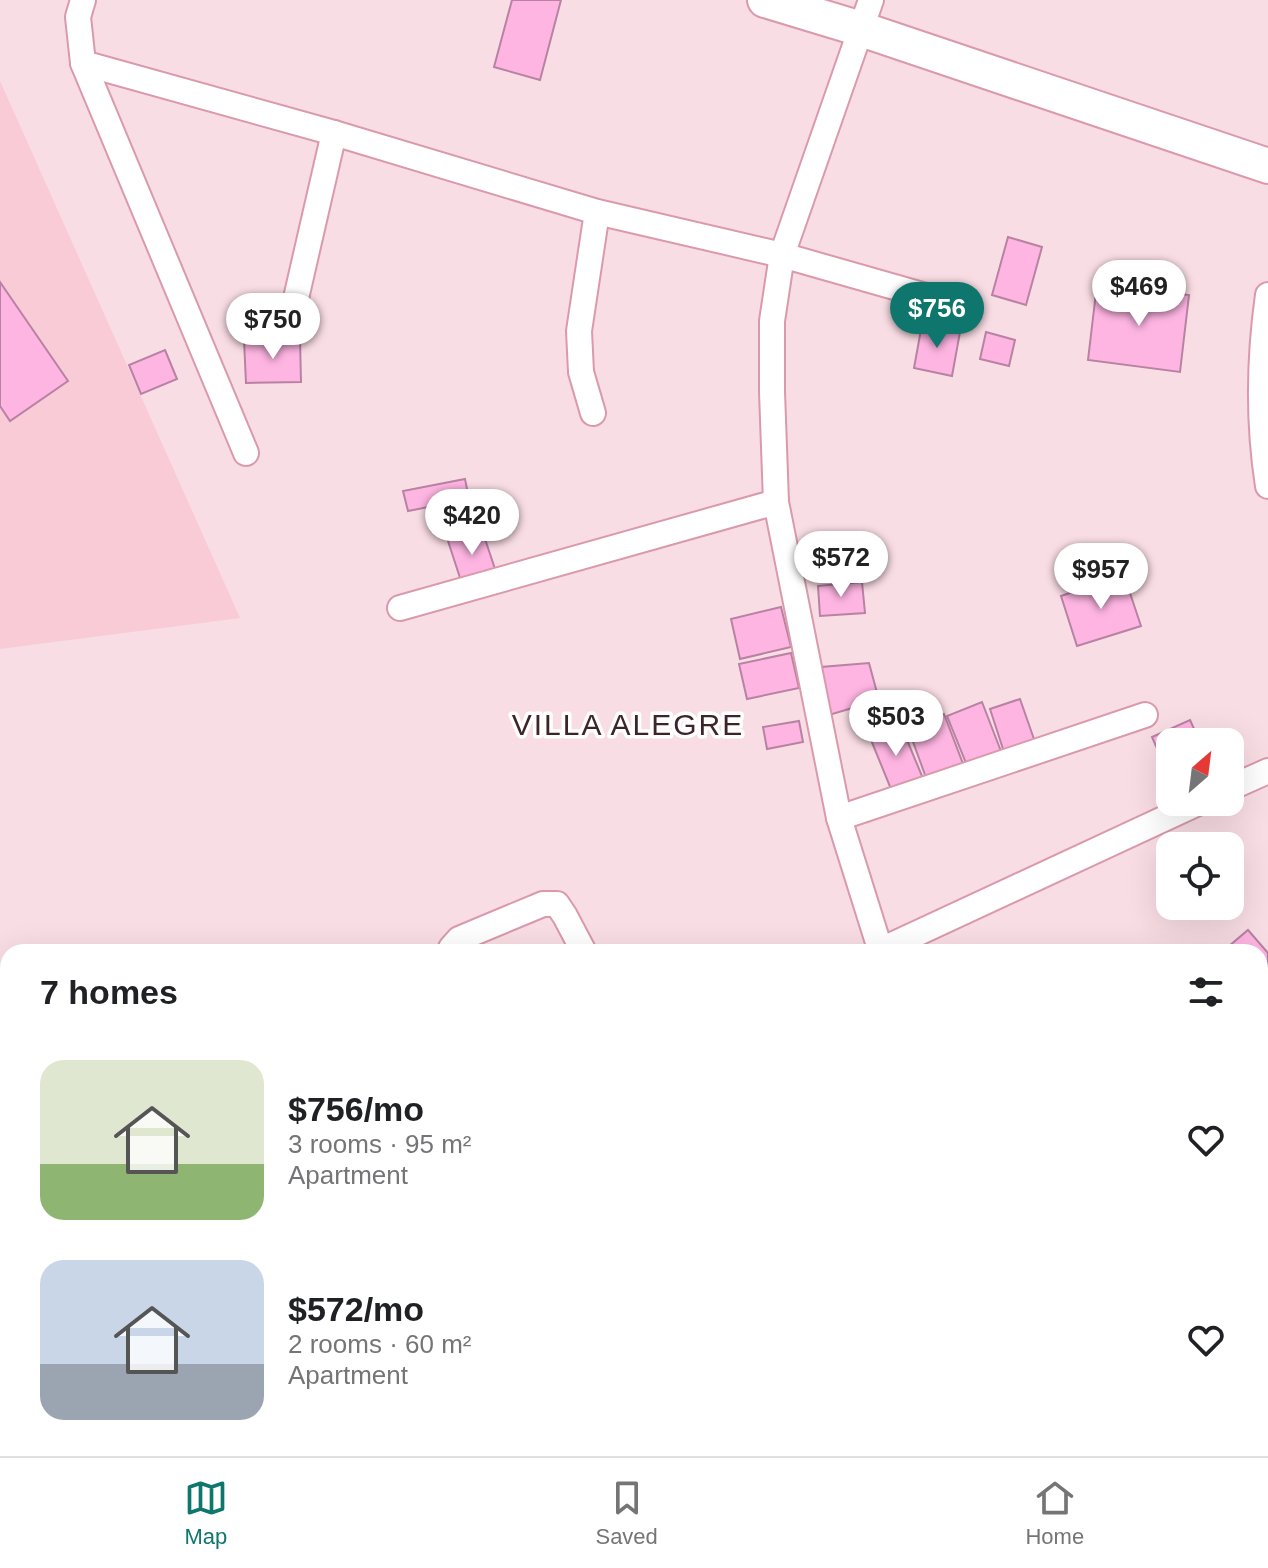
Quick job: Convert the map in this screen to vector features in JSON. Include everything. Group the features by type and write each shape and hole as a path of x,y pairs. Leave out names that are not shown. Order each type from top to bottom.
{"street":[{"path":"83,0 78,17 83,63 246,453"},
{"path":"765,0 866,15 1268,166"},
{"path":"866,15 782,255 772,321 772,392 776,502 839,818 877,944"},
{"path":"83,63 334,133 597,212 782,255 961,306"},
{"path":"291,320 334,133"},
{"path":"593,413 581,372 579,331 597,212"},
{"path":"1268,295 1261,377 1261,418 1268,486"},
{"path":"400,608 776,502"},
{"path":"839,818 1145,715"},
{"path":"1244,782 1268,771"},
{"path":"896,944 1170,816"},
{"path":"455,944 459,939 543,904 557,904 580,944"}],"shaded area":[{"path":"0,81 240,618 0,649"}],"building":[{"path":"512,0 561,0 540,80 494,67"},
{"path":"1008,237 1042,247 1026,305 992,295"},
{"path":"0,282 68,381 10,421 0,406"},
{"path":"1097,284 1189,295 1180,372 1088,360"},
{"path":"922,324 960,332 952,376 914,368"},
{"path":"986,332 1015,340 1009,366 980,359"},
{"path":"300,339 301,382 246,383 244,340"},
{"path":"165,350 177,379 141,394 129,365"},
{"path":"465,479 469,499 408,511 403,491"},
{"path":"481,527 497,575 463,587 447,538"},
{"path":"1124,575 1141,626 1077,646 1061,596"},
{"path":"862,582 865,613 820,616 818,586"},
{"path":"781,607 791,647 740,659 731,619"},
{"path":"791,653 799,688 747,699 739,664"},
{"path":"869,663 879,700 829,715 821,667"},
{"path":"1020,699 1035,742 1004,752 990,709"},
{"path":"982,702 1002,754 968,768 947,716"},
{"path":"944,714 965,769 928,783 908,728"},
{"path":"1190,720 1194,728 1172,728"},
{"path":"799,721 803,742 767,749 763,727"},
{"path":"900,723 924,781 893,794 869,735"},
{"path":"1248,930 1260,944 1231,944"}],"district":[{"name":"VILLA ALEGRE","path":"628,725"}]}
